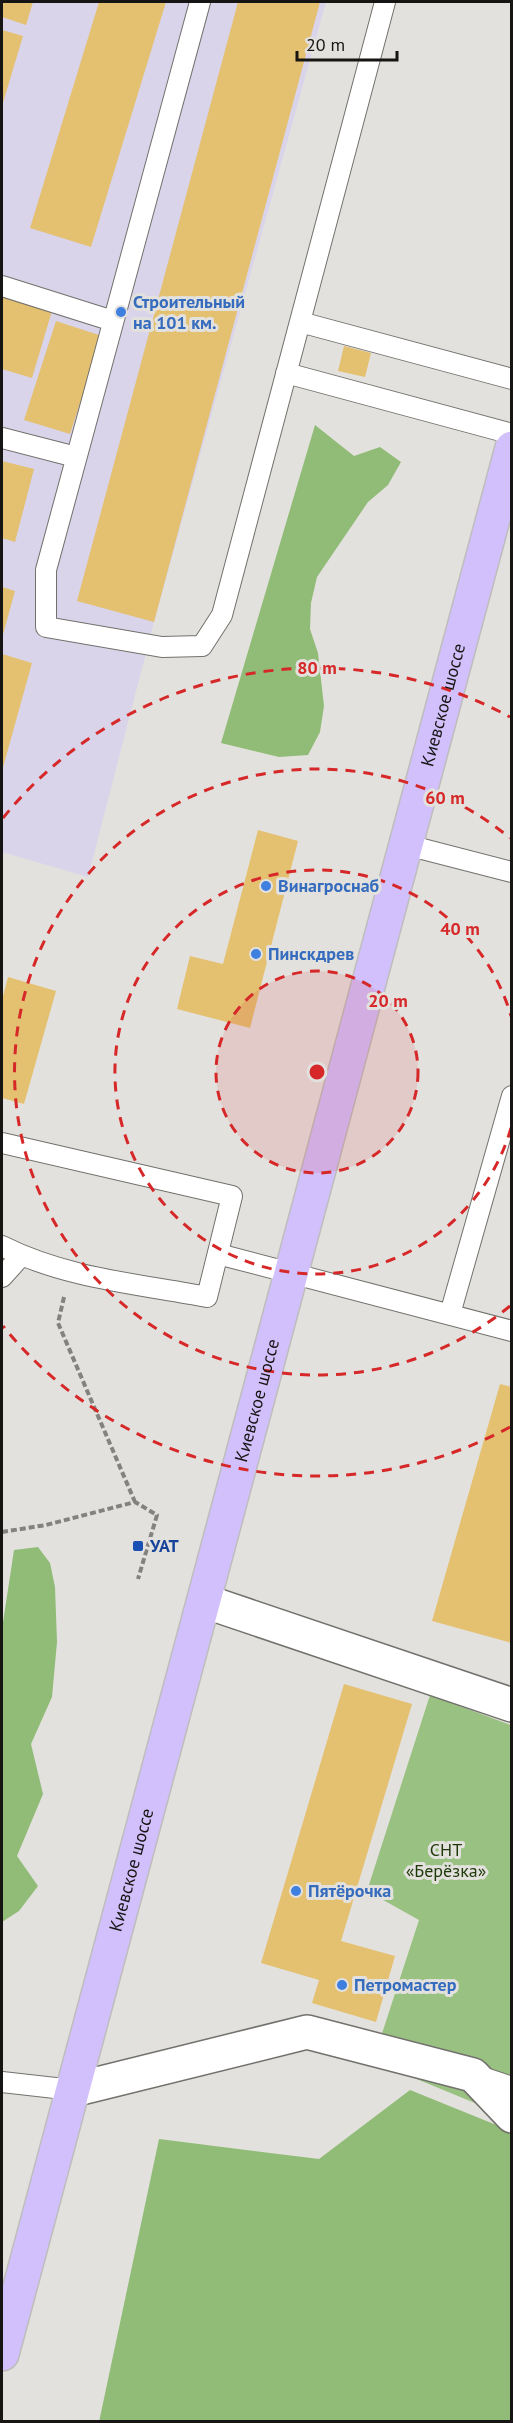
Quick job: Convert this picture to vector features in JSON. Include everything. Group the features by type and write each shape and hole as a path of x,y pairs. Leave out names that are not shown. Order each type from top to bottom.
{"highway":[{"name":"Киевское шоссе","path":"2,2354 512,448"}],"street":[{"path":"204,1601 512,1705"},
{"path":"73,2090 307,2032 473,2074 512,2116"}],"lane":[{"path":"200,2 46,570 46,627 162,647 202,646 222,615 386,2"},
{"path":"2,286 113,321"},
{"path":"300,322 512,379"},
{"path":"286,373 512,434"},
{"path":"2,438 76,457"},
{"path":"406,844 512,872"},
{"path":"450,1314 511,1100"},
{"path":"2,1143 232,1196 207,1297 68,1272 21,1256 2,1246"},
{"path":"218,1254 512,1330"},
{"path":"2,1277 21,1256"},
{"path":"473,2074 512,2087"},
{"path":"2,2082 73,2090"}],"path":[{"path":"68,1272 58,1323 135,1502 157,1515 138,1579"},
{"path":"2,1532 46,1525 135,1502"}],"shaded area":[{"name":"Строительный на 101 км.","path":"2,2 326,2 154,622 88,877 2,852"}],"green space":[{"path":"315,425 354,456 380,447 401,462 388,485 368,502 317,577 311,603 310,629 318,653 324,706 320,732 308,755 279,757 221,743"},
{"path":"38,1547 50,1563 55,1587 57,1642 52,1697 31,1744 43,1794 17,1856 38,1886 19,1911 2,1922 2,1629 14,1550"},
{"name":"СНТ «Берёзка»","path":"430,1695 511,1725 511,2118 373,2061 419,1920 367,1891"},
{"path":"410,2090 511,2131 511,2421 99,2422 159,2139 319,2159"}],"building":[{"path":"2,2 33,2 26,25 2,17"},
{"path":"99,2 166,2 91,247 30,228"},
{"path":"238,2 320,2 154,622 77,601"},
{"path":"2,30 23,36 2,106"},
{"path":"2,295 52,311 32,378 2,369"},
{"path":"56,321 102,336 70,434 24,420"},
{"path":"344,346 371,353 365,377 338,371"},
{"path":"2,461 34,469 15,542 2,538"},
{"path":"2,587 15,591 2,638"},
{"path":"2,654 32,663 2,771"},
{"path":"258,830 298,841 250,1028 177,1009 190,956 223,964"},
{"path":"8,977 56,991 24,1104 2,1098 2,1000"},
{"path":"500,1384 512,1387 512,1643 432,1621"},
{"path":"344,1684 412,1704 341,1941 395,1956 376,2022 312,2003 319,1980 261,1963"}],"place":[{"name":"Строительный на 101 км.","path":"121,312"},
{"name":"Винагроснаб","path":"266,886"},
{"name":"Пинскдрев","path":"256,954"},
{"name":"УАТ","path":"138,1546"},
{"name":"Пятёрочка","path":"296,1891"},
{"name":"Петромастер","path":"342,1985"}]}
